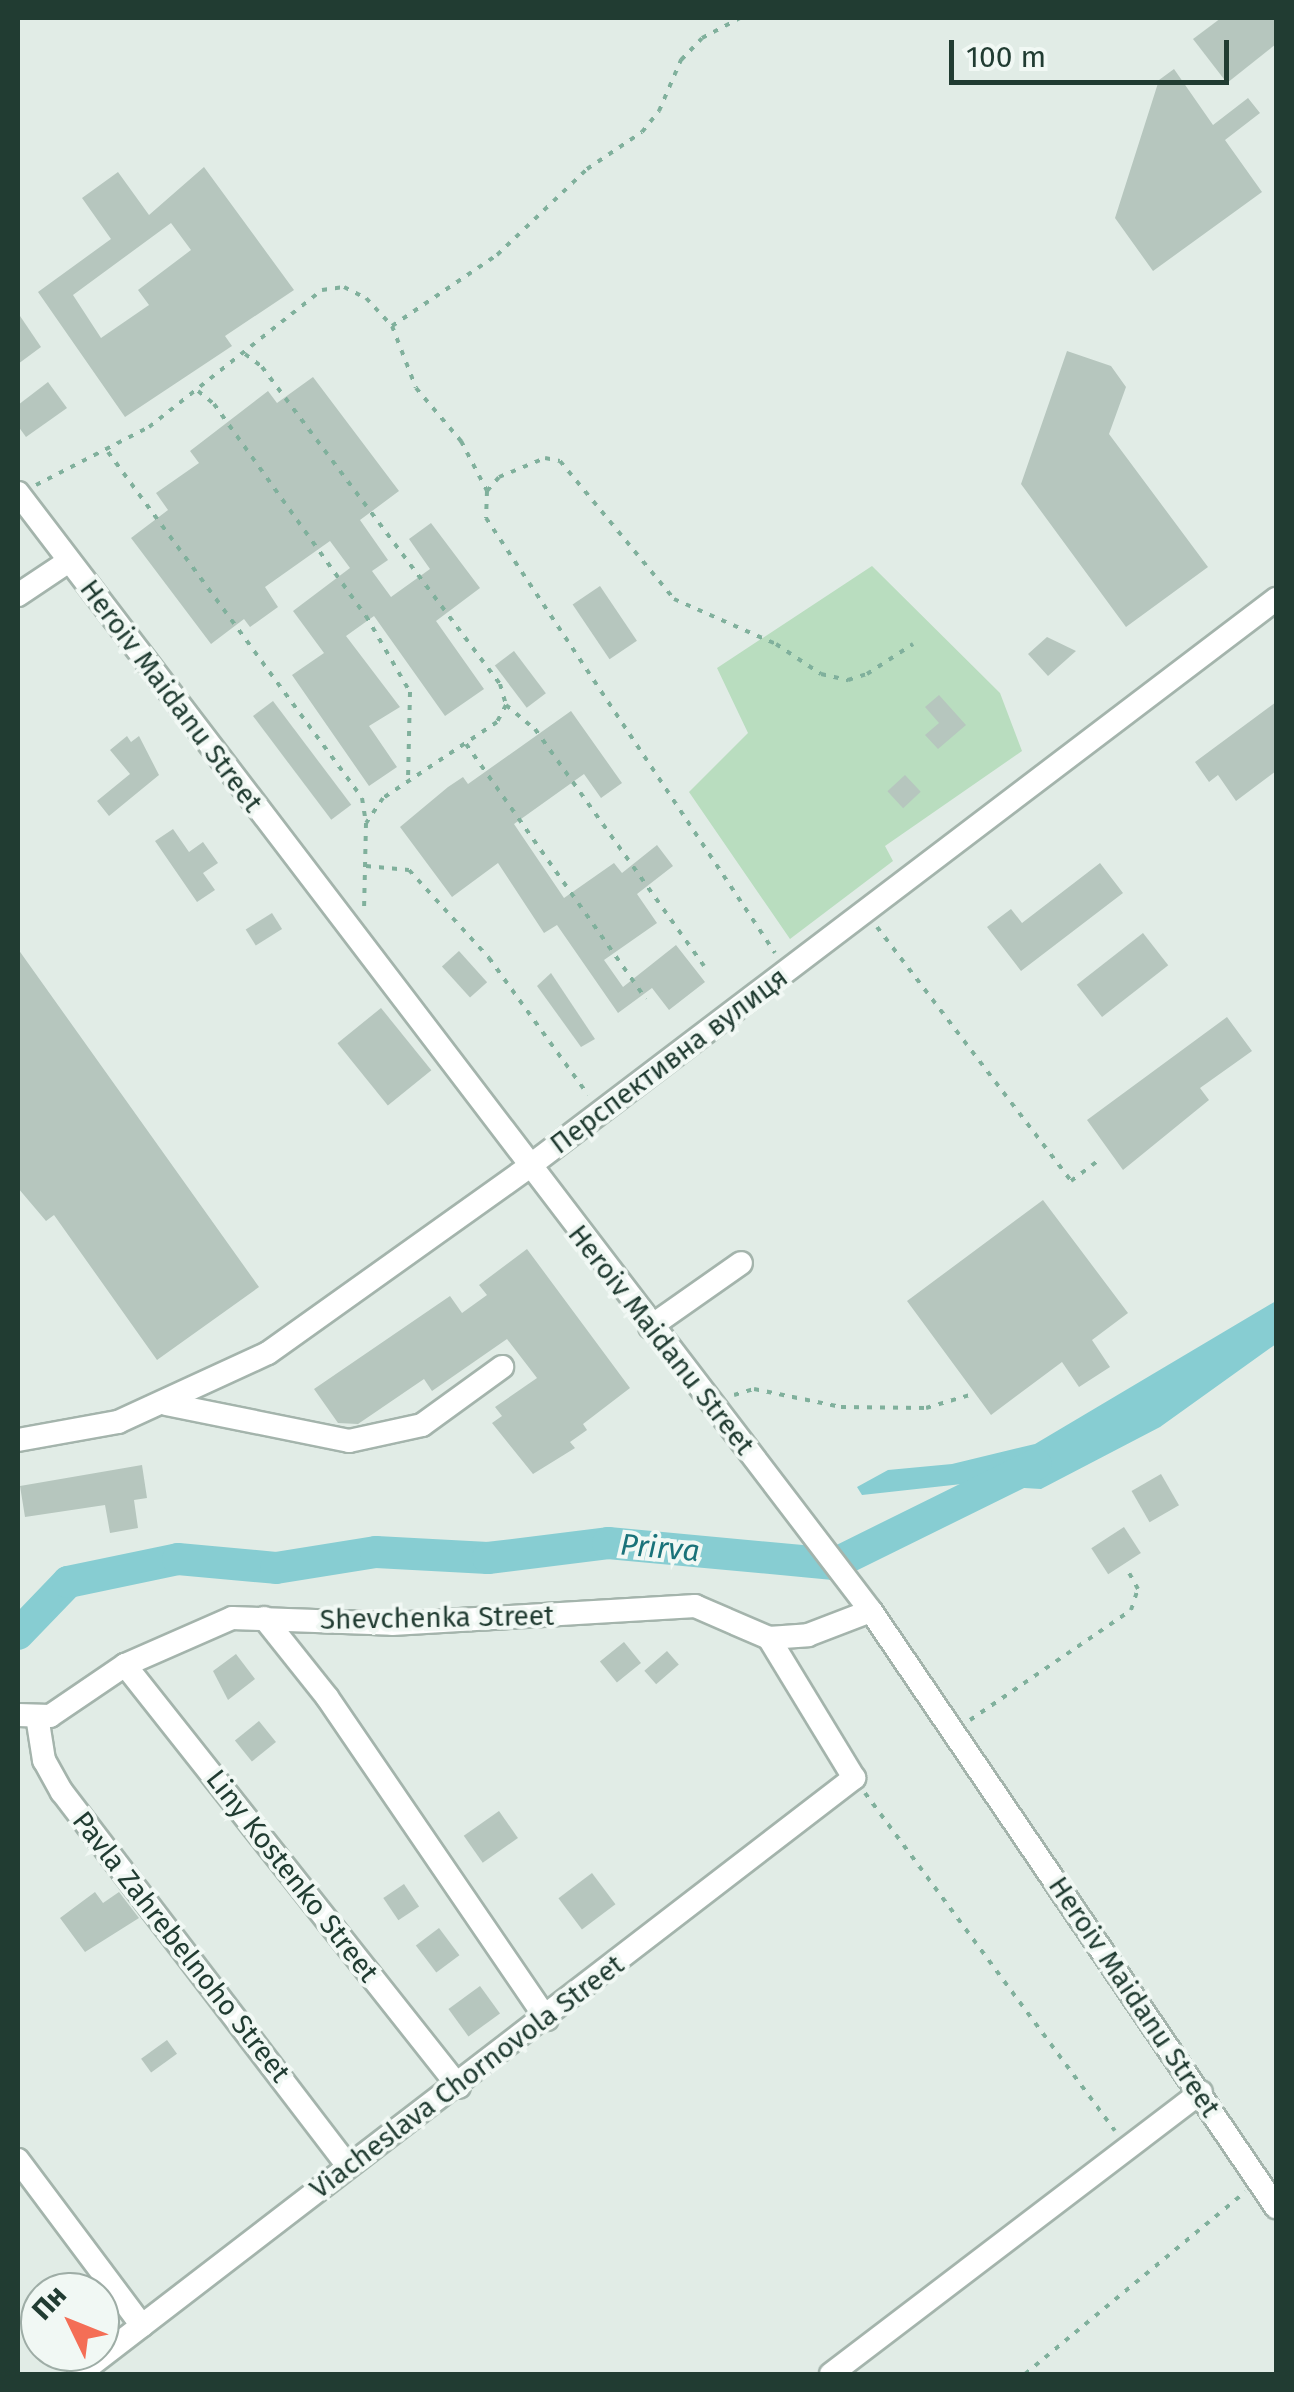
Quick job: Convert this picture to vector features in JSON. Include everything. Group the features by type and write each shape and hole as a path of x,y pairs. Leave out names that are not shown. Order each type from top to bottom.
{"street":[{"name":"Heroiv Maidanu Street","path":"18,493 527,1168 871,1611 1201,2092 1256,2183 1276,2207"},
{"path":"18,595 69,561"},
{"name":"Перспективна вулиця","path":"18,1440 118,1422 166,1404 268,1353 527,1168 1276,599"},
{"path":"650,1326 742,1264"},
{"path":"166,1404 349,1440 422,1425 502,1368"},
{"name":"Shevchenka Street","path":"27,1716 50,1716 126,1666 217,1623 264,1618 392,1624 695,1606 769,1638"},
{"path":"854,1778 769,1638 808,1635 871,1611"},
{"path":"264,1618 327,1697 546,2019"},
{"name":"Liny Kostenko Street","path":"126,1666 459,2086"},
{"name":"Pavla Zahrebelnoho Street","path":"27,1716 62,1792 348,2166"},
{"name":"Viacheslava Chornovola Street","path":"79,2374 348,2166 459,2086 854,1778"},
{"path":"830,2374 1130,2151 1201,2092"},
{"path":"18,2160 142,2326"}],"path":[{"path":"392,326 496,255 587,169 642,132 660,111 681,60 702,38 740,18"},
{"path":"18,493 108,452 198,391 322,290 355,292 392,326 416,388 461,441 486,491 486,518 787,971"},
{"path":"246,354 262,366 500,684 506,705 536,730 704,966"},
{"path":"198,391 214,404 366,616 410,692 408,778"},
{"path":"108,452 362,798 367,907 347,929"},
{"path":"486,491 498,477 545,458 560,460 674,599 776,644 821,674 848,680 868,674 914,644"},
{"path":"366,823 382,798 496,722 506,705"},
{"path":"466,744 646,999"},
{"path":"366,866 409,870 489,958 600,1113"},
{"path":"865,912 1071,1181 1100,1159"},
{"path":"710,1403 754,1390 841,1408 926,1408 970,1394"},
{"path":"954,1732 1131,1610 1138,1589 1127,1569"},
{"path":"854,1778 1130,2151"},
{"path":"1025,2374 1256,2183"}],"green space":[{"path":"872,566 1000,693 1022,751 885,846 893,861 790,939 689,792 748,733 717,668"}],"water":[{"path":"1276,1301 1276,1344 1160,1427 1041,1489 962,1484 862,1495 857,1487 888,1470 952,1464 1035,1444"}],"building":[{"path":"1221,18 1276,18 1276,44 1227,83 1193,39"},
{"path":"1174,69 1213,125 1248,98 1260,113 1225,140 1262,192 1153,271 1115,218 1159,80"},
{"path":"204,167 294,290 225,336 232,346 125,417 38,292 111,239 82,198 118,172 149,215","holes":["171,223 191,250 138,290 149,305 101,338 73,295"]},
{"path":"18,313 41,347 18,364"},
{"path":"1067,351 1111,366 1126,387 1109,434 1208,567 1126,627 1021,484"},
{"path":"313,377 399,491 360,520 388,560 372,571 391,597 430,569 409,539 431,523 480,588 436,621 484,689 445,716 374,616 346,636 400,707 369,726 397,767 369,786 292,675 324,653 293,611 350,568 330,541 265,587 278,607 250,627 244,619 211,644 131,538 168,510 156,493 199,463 190,451 268,391 277,403"},
{"path":"48,382 67,408 26,437 18,426 18,405"},
{"path":"600,586 637,641 610,659 573,604"},
{"path":"1047,637 1076,651 1048,676 1028,654"},
{"path":"514,651 546,693 527,708 495,665"},
{"path":"939,695 966,725 938,749 925,735 939,723 925,707"},
{"path":"273,701 351,805 331,820 253,716"},
{"path":"1276,702 1276,771 1236,801 1218,775 1209,782 1195,762"},
{"path":"571,711 622,783 601,798 584,774 514,824 564,898 614,863 622,873 657,845 673,866 637,894 657,923 604,960 623,987 676,945 705,982 669,1010 652,988 618,1013 557,925 544,933 498,863 452,897 400,827 448,787 463,777 468,784"},
{"path":"127,736 131,742 139,736 159,775 109,816 97,801 130,774 110,750"},
{"path":"905,775 921,792 903,808 887,791"},
{"path":"173,829 189,852 203,842 218,863 203,873 215,890 197,902 155,841"},
{"path":"1100,863 1123,893 1021,971 987,927 1011,909 1022,923"},
{"path":"272,913 282,929 256,946 246,929"},
{"path":"1143,933 1168,965 1102,1017 1077,985"},
{"path":"18,949 259,1287 157,1360 54,1215 46,1221 18,1188"},
{"path":"459,951 487,982 470,998 442,966"},
{"path":"551,973 595,1039 581,1047 537,986"},
{"path":"381,1008 431,1070 388,1105 337,1043"},
{"path":"1227,1017 1252,1051 1200,1088 1209,1100 1123,1170 1087,1120"},
{"path":"1043,1200 1128,1313 1092,1340 1110,1367 1079,1387 1062,1362 991,1415 907,1301"},
{"path":"527,1249 630,1388 583,1424 587,1430 570,1442 575,1448 533,1474 492,1423 502,1416 495,1407 537,1378 507,1339 432,1391 424,1379 358,1424 338,1423 314,1389 450,1296 462,1313 487,1295 479,1285"},
{"path":"142,1465 147,1498 134,1500 138,1528 110,1533 105,1505 25,1517 20,1486"},
{"path":"1161,1474 1179,1505 1150,1522 1132,1491"},
{"path":"1124,1527 1141,1553 1108,1574 1091,1548"},
{"path":"624,1642 641,1663 617,1682 600,1662"},
{"path":"667,1651 679,1665 656,1684 644,1671"},
{"path":"236,1654 255,1679 228,1700 213,1671"},
{"path":"259,1721 276,1742 252,1761 235,1741"},
{"path":"499,1811 518,1838 483,1863 464,1836"},
{"path":"592,1873 615,1904 582,1929 558,1898"},
{"path":"404,1884 419,1906 398,1920 383,1898"},
{"path":"95,1892 103,1903 119,1892 139,1918 85,1952 60,1918"},
{"path":"439,1928 459,1955 436,1973 416,1945"},
{"path":"480,1986 500,2014 468,2036 448,2009"},
{"path":"167,2040 177,2054 151,2073 141,2059"}],"waterway":[{"name":"Prirva","path":"18,1634 68,1582 178,1559 276,1568 376,1552 488,1558 608,1543 834,1564 1036,1464"}]}
